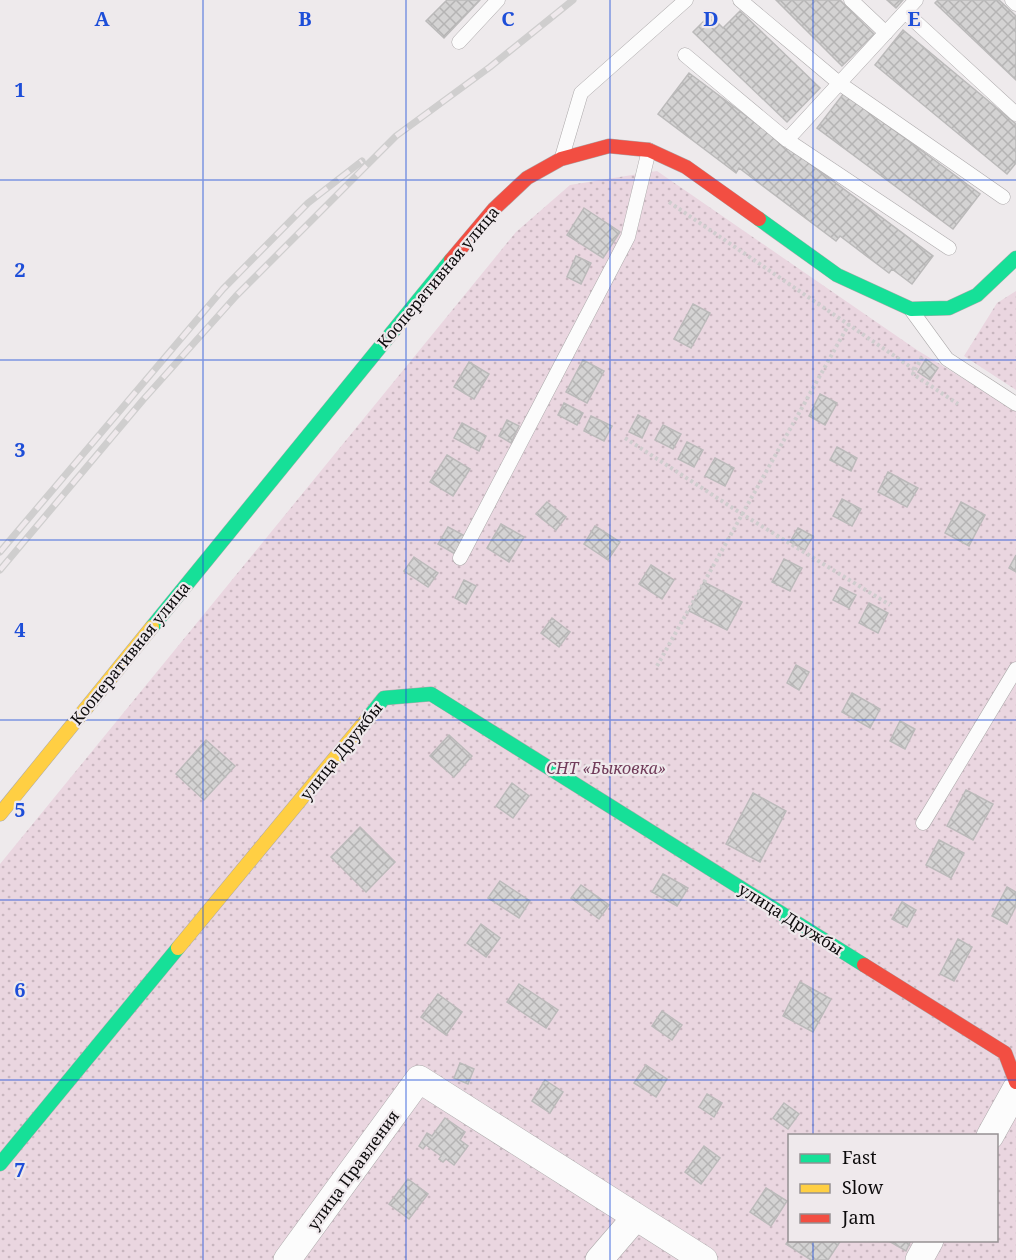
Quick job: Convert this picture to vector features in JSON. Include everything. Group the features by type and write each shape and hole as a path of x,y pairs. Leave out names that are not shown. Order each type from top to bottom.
{"main road":[{"name":"Кооперативная улица","path":"0,814 494,208 527,178 561,159 609,146 649,150 686,167 837,275 911,309 949,308 977,295 1016,258"},
{"name":"улица Дружбы","path":"0,1164 384,698 430,694 1005,1053 1016,1082"}],"street":[{"name":"улица Правления","path":"287,1260 419,1079 636,1217"},
{"path":"991,1134 1016,1089"},
{"path":"599,1260 636,1217 704,1260"},
{"path":"919,1260 929,1242"}],"lane":[{"path":"459,42 498,0"},
{"path":"561,159 581,93 686,0"},
{"path":"740,0 839,83 1004,197"},
{"path":"851,0 886,33"},
{"path":"787,140 916,0"},
{"path":"1012,0 1016,4"},
{"path":"905,12 1016,114"},
{"path":"685,55 787,140 949,248"},
{"path":"460,558 628,237 649,150"},
{"path":"911,309 947,359 1016,404"},
{"path":"923,823 1016,669"}],"path":[{"path":"669,202 915,369 913,374 958,404"},
{"path":"657,666 849,324"},
{"path":"625,438 742,514 890,605"}],"green space":[{"name":"СНТ «Быковка»","path":"657,171 917,350 1016,411 1016,1260 0,1260 0,864 516,232 570,185"},
{"path":"1016,291 1016,390 964,356 997,303"}],"building":[{"path":"447,0 480,0 444,38 426,21"},
{"path":"776,0 840,0 874,34 842,66"},
{"path":"887,0 903,0 896,8"},
{"path":"938,0 999,0 1016,16 1016,80 935,3"},
{"path":"740,11 820,88 787,122 693,32 710,15 723,28"},
{"path":"903,30 1016,124 1016,163 1007,174 875,65"},
{"path":"689,73 933,256 912,284 892,269 889,273 840,236 836,241 739,168 736,173 658,114"},
{"path":"844,93 980,194 953,229 817,128"},
{"path":"584,208 620,232 603,258 567,235"},
{"path":"576,256 591,263 581,284 567,277"},
{"path":"693,304 710,313 691,348 674,339"},
{"path":"926,359 938,368 930,380 918,372"},
{"path":"583,360 604,371 587,403 566,392"},
{"path":"469,362 489,374 474,399 454,387"},
{"path":"820,394 837,403 825,425 809,416"},
{"path":"564,403 583,413 577,425 558,415"},
{"path":"638,415 650,421 642,438 629,432"},
{"path":"591,416 612,426 604,441 584,431"},
{"path":"507,420 519,426 511,443 499,436"},
{"path":"462,423 486,436 479,451 454,438"},
{"path":"663,425 681,434 673,449 655,440"},
{"path":"687,442 703,450 694,467 678,459"},
{"path":"837,447 857,458 851,471 830,460"},
{"path":"447,455 470,469 453,496 430,482"},
{"path":"715,458 734,468 725,486 705,476"},
{"path":"888,472 918,488 907,507 878,492"},
{"path":"842,499 861,509 852,526 833,516"},
{"path":"547,502 566,517 556,530 536,514"},
{"path":"961,502 985,515 969,546 945,533"},
{"path":"501,524 524,537 509,562 487,548"},
{"path":"595,526 620,542 608,560 584,544"},
{"path":"448,527 465,536 455,554 438,544"},
{"path":"798,528 813,536 805,550 790,542"},
{"path":"1016,555 1016,572 1009,568"},
{"path":"414,557 438,573 428,587 404,571"},
{"path":"784,559 802,568 790,591 772,582"},
{"path":"651,565 674,580 662,599 639,584"},
{"path":"464,580 476,586 466,604 455,598"},
{"path":"704,582 742,602 727,630 689,611"},
{"path":"840,587 856,595 849,608 833,600"},
{"path":"869,603 888,613 878,633 859,623"},
{"path":"552,618 570,632 559,647 541,633"},
{"path":"796,665 809,672 799,690 787,683"},
{"path":"852,693 880,709 870,728 842,712"},
{"path":"900,721 915,729 905,749 890,741"},
{"path":"449,735 472,756 454,777 430,756"},
{"path":"206,740 235,766 204,800 176,774"},
{"path":"512,783 529,796 513,818 496,806"},
{"path":"966,790 993,804 973,840 947,826"},
{"path":"753,793 786,811 760,862 726,844"},
{"path":"360,827 395,862 366,892 331,857"},
{"path":"939,840 964,853 951,878 926,865"},
{"path":"663,874 688,888 677,906 652,892"},
{"path":"500,881 530,901 519,918 488,898"},
{"path":"581,885 609,905 599,919 571,898"},
{"path":"1007,887 1016,892 1016,906 1007,924 992,916"},
{"path":"902,902 916,910 907,927 892,919"},
{"path":"481,924 500,938 486,957 467,943"},
{"path":"958,939 972,947 954,981 940,974"},
{"path":"800,982 831,999 813,1032 783,1016"},
{"path":"519,984 558,1010 546,1028 507,1002"},
{"path":"438,994 462,1012 446,1035 421,1017"},
{"path":"662,1011 682,1025 672,1040 652,1026"},
{"path":"460,1063 474,1069 468,1084 454,1078"},
{"path":"646,1065 667,1079 656,1097 634,1083"},
{"path":"545,1080 563,1092 550,1113 532,1101"},
{"path":"707,1094 722,1103 714,1117 699,1107"},
{"path":"784,1103 799,1114 788,1129 773,1118"},
{"path":"445,1118 465,1132 460,1140 468,1146 454,1165 446,1159 443,1162 439,1159 441,1156 426,1145 423,1149 419,1146 427,1133 432,1136"},
{"path":"704,1146 720,1158 701,1184 685,1172"},
{"path":"408,1179 428,1194 409,1219 389,1204"},
{"path":"766,1188 787,1201 771,1226 750,1212"},
{"path":"788,1241 840,1242 828,1260 811,1260 786,1244"},
{"path":"890,1242 910,1242 906,1251"}],"railway":[{"path":"0,570 143,400 236,296 396,136 490,67 573,0"},
{"path":"0,552 223,289 308,203 362,161"}],"traffic: fast":[{"path":"759,219 837,275 911,309 949,308 977,295 1016,258"},
{"path":"152,627 451,260"},
{"path":"368,718 384,698 431,694 864,965"},
{"path":"0,1164 178,948"}],"traffic: slow":[{"path":"0,814 152,627"},
{"path":"178,948 368,718"}],"traffic: jam":[{"path":"451,260 494,209 527,178 561,159 609,146 649,150 686,167 759,219"},
{"path":"864,965 1005,1053 1016,1082"}]}
